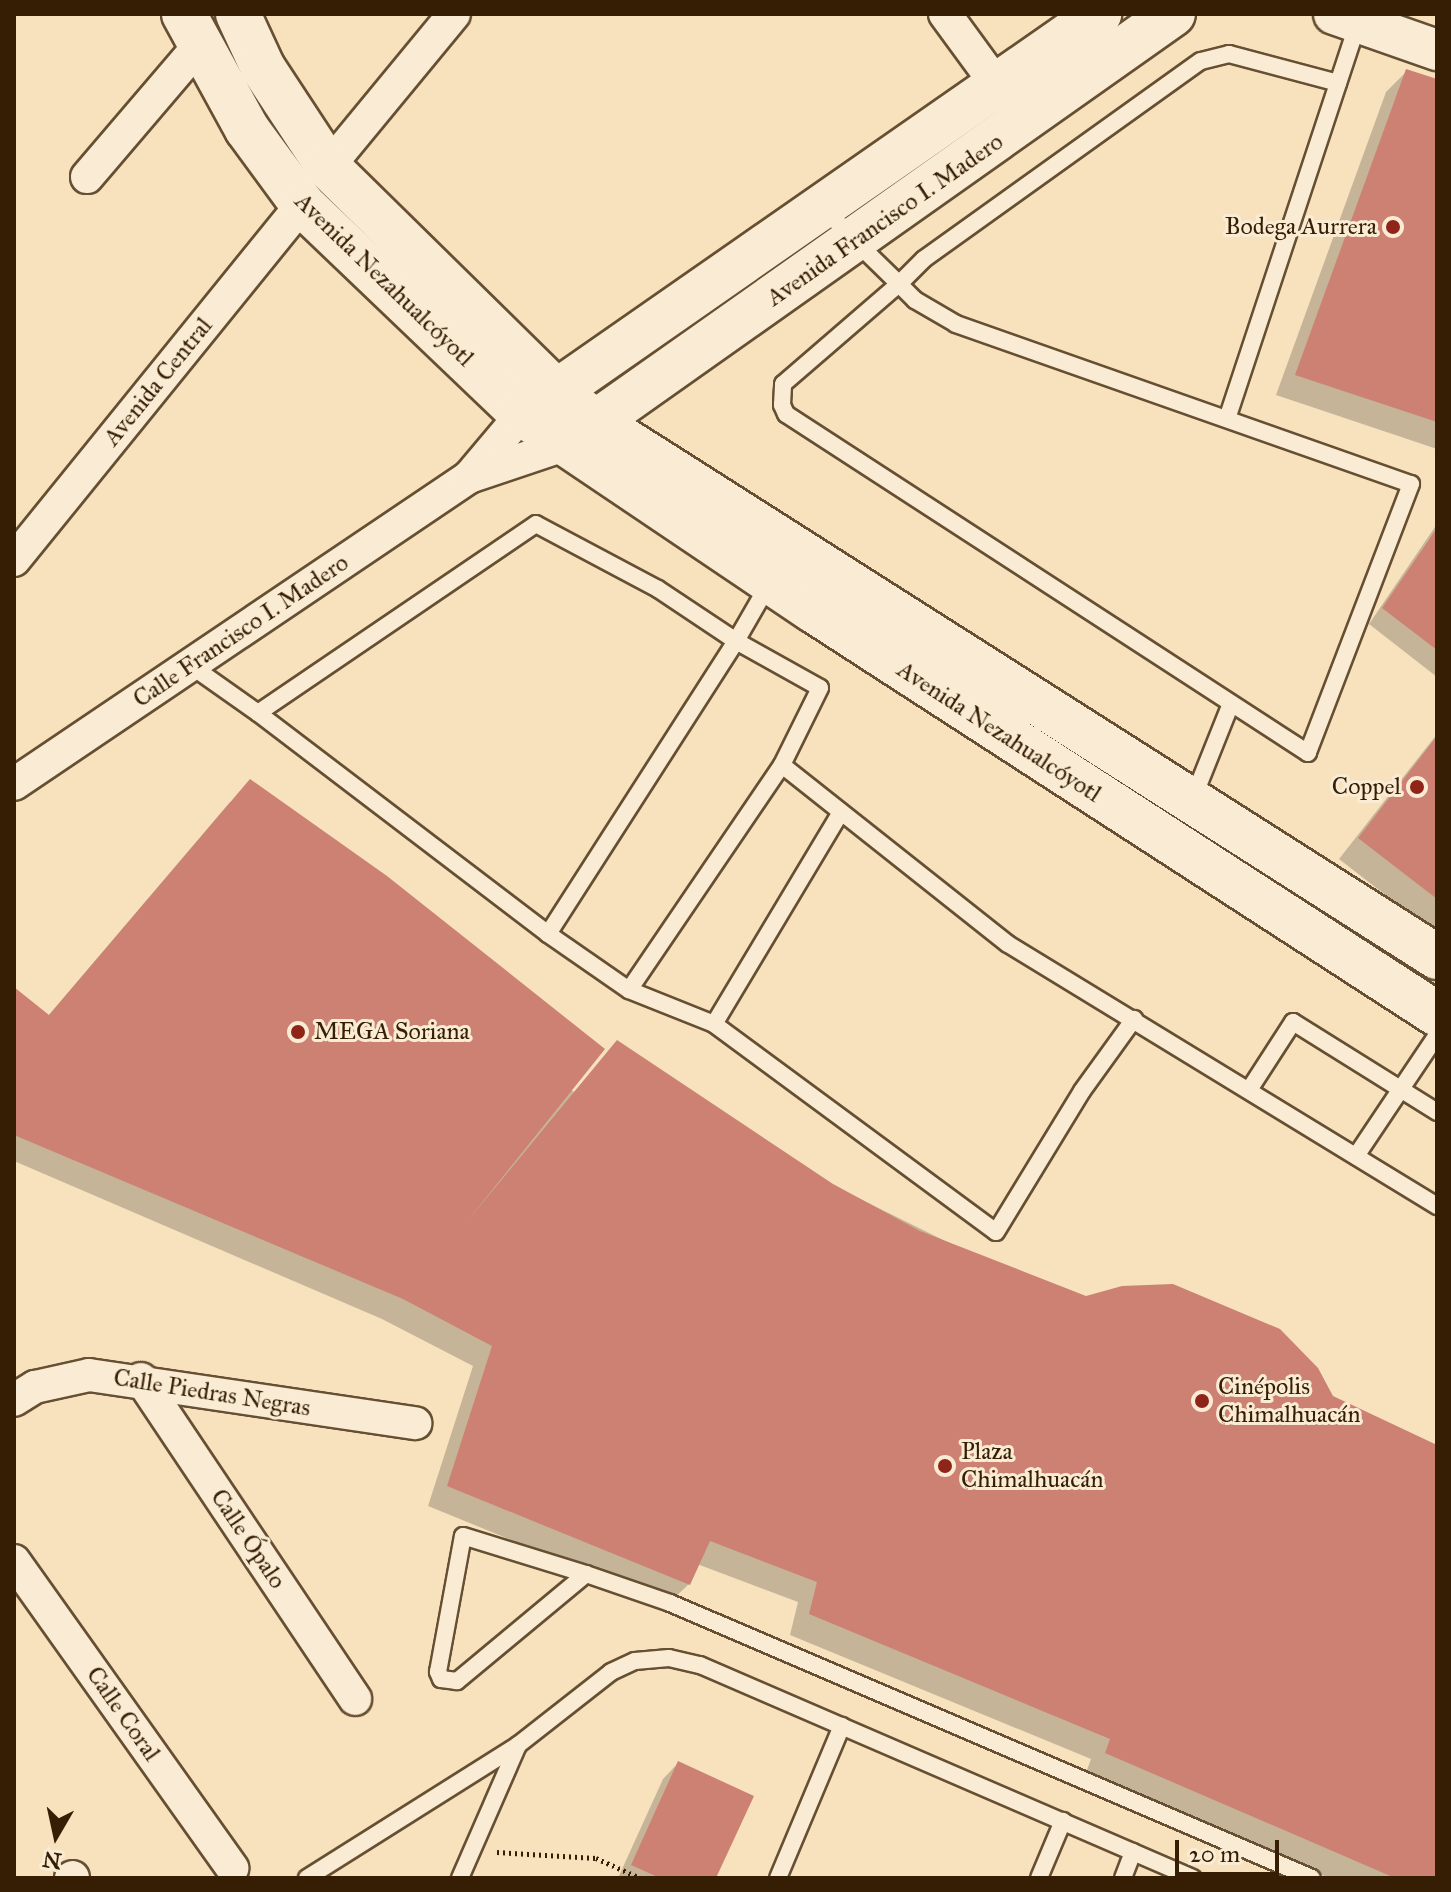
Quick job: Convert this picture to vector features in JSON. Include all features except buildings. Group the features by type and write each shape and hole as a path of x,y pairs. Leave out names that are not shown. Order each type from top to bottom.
{"main road":[{"name":"Avenida Nezahualcóyotl","path":"238,14 263,68 328,167 540,404"},
{"name":"Avenida Francisco I. Madero","path":"540,404 824,208 993,85 1099,14"},
{"name":"Avenida Francisco I. Madero","path":"580,434 1173,14"},
{"name":"Avenida Nezahualcóyotl","path":"192,30 247,129 302,204 540,404 770,582 1437,1014"},
{"name":"Avenida Nezahualcóyotl","path":"580,434 1192,801 1437,957"}],"street":[{"path":"328,167 454,14"},
{"path":"945,14 993,85 1026,120"},
{"path":"1346,18 1437,50"},
{"path":"87,177 192,30"},
{"name":"Avenida Central","path":"14,560 302,204"},
{"name":"Calle Francisco I. Madero","path":"14,784 469,477 540,404"},
{"name":"Calle Francisco I. Madero","path":"469,477 580,434"},
{"name":"Calle Piedras Negras","path":"14,1400 35,1387 89,1375 141,1379 415,1423"},
{"name":"Calle Ópalo","path":"141,1379 355,1699"},
{"name":"Calle Coral","path":"14,1561 232,1868"}],"lane":[{"path":"1227,419 1338,83 1346,18"},
{"path":"824,208 899,284 956,324 1411,484 1308,753 1230,706 786,414 783,384 899,284 924,259 1201,61 1229,54 1338,83"},
{"path":"258,713 536,524 658,589 736,641 820,688 782,765 629,990"},
{"path":"548,934 736,641 770,582"},
{"path":"190,665 258,713 548,934 629,990 714,1024 996,1232 1134,1019"},
{"path":"1192,801 1230,706"},
{"path":"782,765 1008,944 1437,1206"},
{"path":"714,1024 841,812"},
{"path":"1249,1090 1293,1022 1437,1112"},
{"path":"1356,1156 1437,1035"},
{"path":"586,1574 457,1681 441,1679 438,1672 463,1536 586,1574 670,1603 1312,1878"},
{"path":"307,1878 518,1745 611,1672 635,1661 669,1658 700,1665 1193,1878"},
{"path":"778,1878 842,1726"},
{"path":"460,1878 518,1745"},
{"path":"1039,1878 1063,1821"},
{"path":"1123,1878 1133,1852"}],"path":[{"path":"472,1851 596,1858 640,1878"}],"place":[{"name":"Bodega Aurrera","path":"1393,227"},
{"name":"Coppel","path":"1417,787"},
{"name":"MEGA Soriana","path":"298,1032"},
{"name":"Cinépolis Chimalhuacán","path":"1202,1401"},
{"name":"Plaza Chimalhuacán","path":"945,1466"}]}
